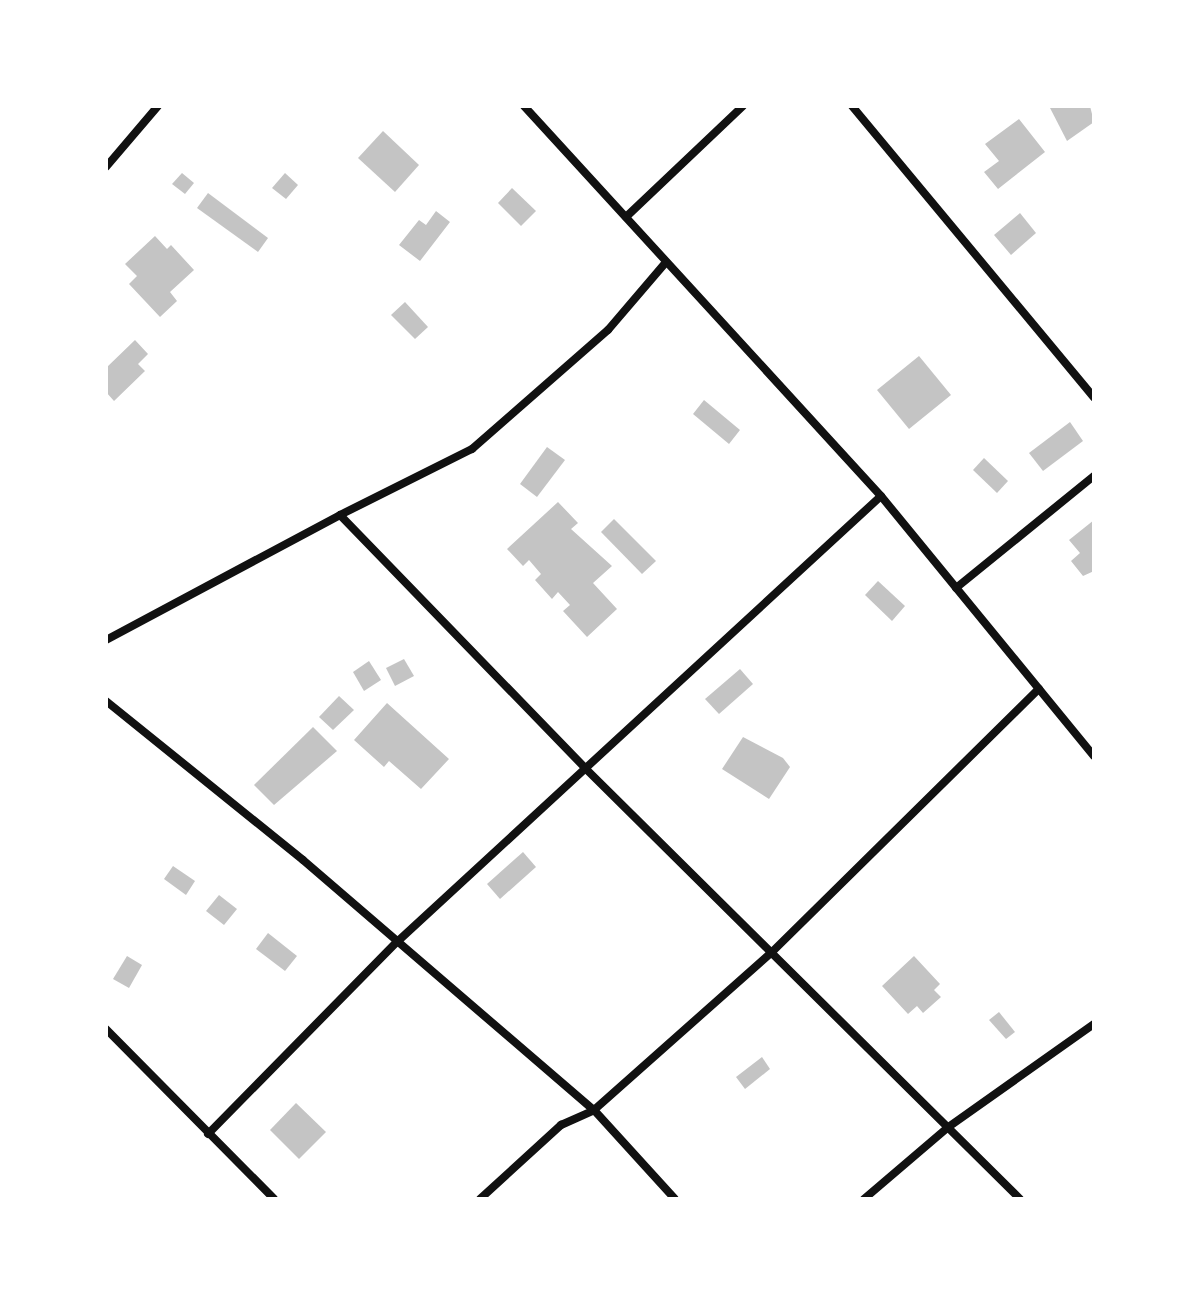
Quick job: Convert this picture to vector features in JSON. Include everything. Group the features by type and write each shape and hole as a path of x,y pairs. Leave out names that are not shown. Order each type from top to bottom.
{"street":[{"path":"106,167 158,106"},
{"path":"524,106 881,496 1094,756"},
{"path":"626,217 743,106"},
{"path":"852,106 1094,398"},
{"path":"106,640 340,515 472,449 608,330 666,262"},
{"path":"956,588 1094,476"},
{"path":"208,1134 397,942 881,496"},
{"path":"340,515 586,769 1020,1199"},
{"path":"480,1199 561,1125 594,1110 772,952 1039,689"},
{"path":"106,701 594,1110 675,1199"},
{"path":"864,1199 947,1128 1094,1024"},
{"path":"106,1029 274,1199"}],"building":[{"path":"1049,106 1090,106 1094,122 1067,141"},
{"path":"1019,119 1045,152 998,189 984,172 999,161 985,144"},
{"path":"383,131 419,165 395,192 358,158"},
{"path":"182,173 194,183 185,194 172,184"},
{"path":"285,173 298,185 286,199 272,188"},
{"path":"512,188 536,211 521,226 498,203"},
{"path":"208,193 268,238 258,252 197,208"},
{"path":"436,211 450,222 420,261 399,245 419,220 426,225"},
{"path":"1020,213 1036,233 1011,255 994,235"},
{"path":"155,236 167,249 171,245 194,270 170,292 177,301 160,317 129,284 137,276 125,264"},
{"path":"405,302 428,327 415,339 391,315"},
{"path":"135,340 148,354 138,364 145,371 114,401 106,392 106,368"},
{"path":"919,356 951,395 909,429 877,390"},
{"path":"704,400 740,430 729,444 693,414"},
{"path":"1070,422 1083,441 1043,471 1029,453"},
{"path":"547,447 565,460 537,497 520,484"},
{"path":"984,458 1008,481 997,493 973,470"},
{"path":"558,502 578,523 571,529 612,566 593,583 617,609 587,637 563,611 570,605 558,592 552,599 535,580 541,574 529,560 523,566 507,549"},
{"path":"614,519 656,561 642,574 601,532"},
{"path":"1094,520 1094,571 1083,576 1071,561 1080,553 1069,540"},
{"path":"878,581 905,606 892,621 865,595"},
{"path":"404,659 414,676 395,686 386,668"},
{"path":"369,661 381,680 364,691 353,672"},
{"path":"740,669 753,684 719,714 705,699"},
{"path":"339,696 354,710 333,730 319,717"},
{"path":"387,703 449,759 421,789 389,761 384,767 354,740"},
{"path":"313,727 337,751 274,805 254,785"},
{"path":"743,737 783,758 790,767 769,799 722,769"},
{"path":"523,852 536,867 500,899 487,884"},
{"path":"173,866 195,881 186,895 164,879"},
{"path":"219,895 237,909 224,925 206,911"},
{"path":"268,933 297,956 285,971 256,949"},
{"path":"127,956 142,965 129,988 113,979"},
{"path":"914,956 940,984 934,990 941,997 923,1013 917,1006 908,1014 882,986"},
{"path":"999,1012 1015,1032 1006,1039 989,1020"},
{"path":"762,1057 770,1069 745,1089 736,1077"},
{"path":"296,1103 326,1132 299,1159 270,1130"}]}
